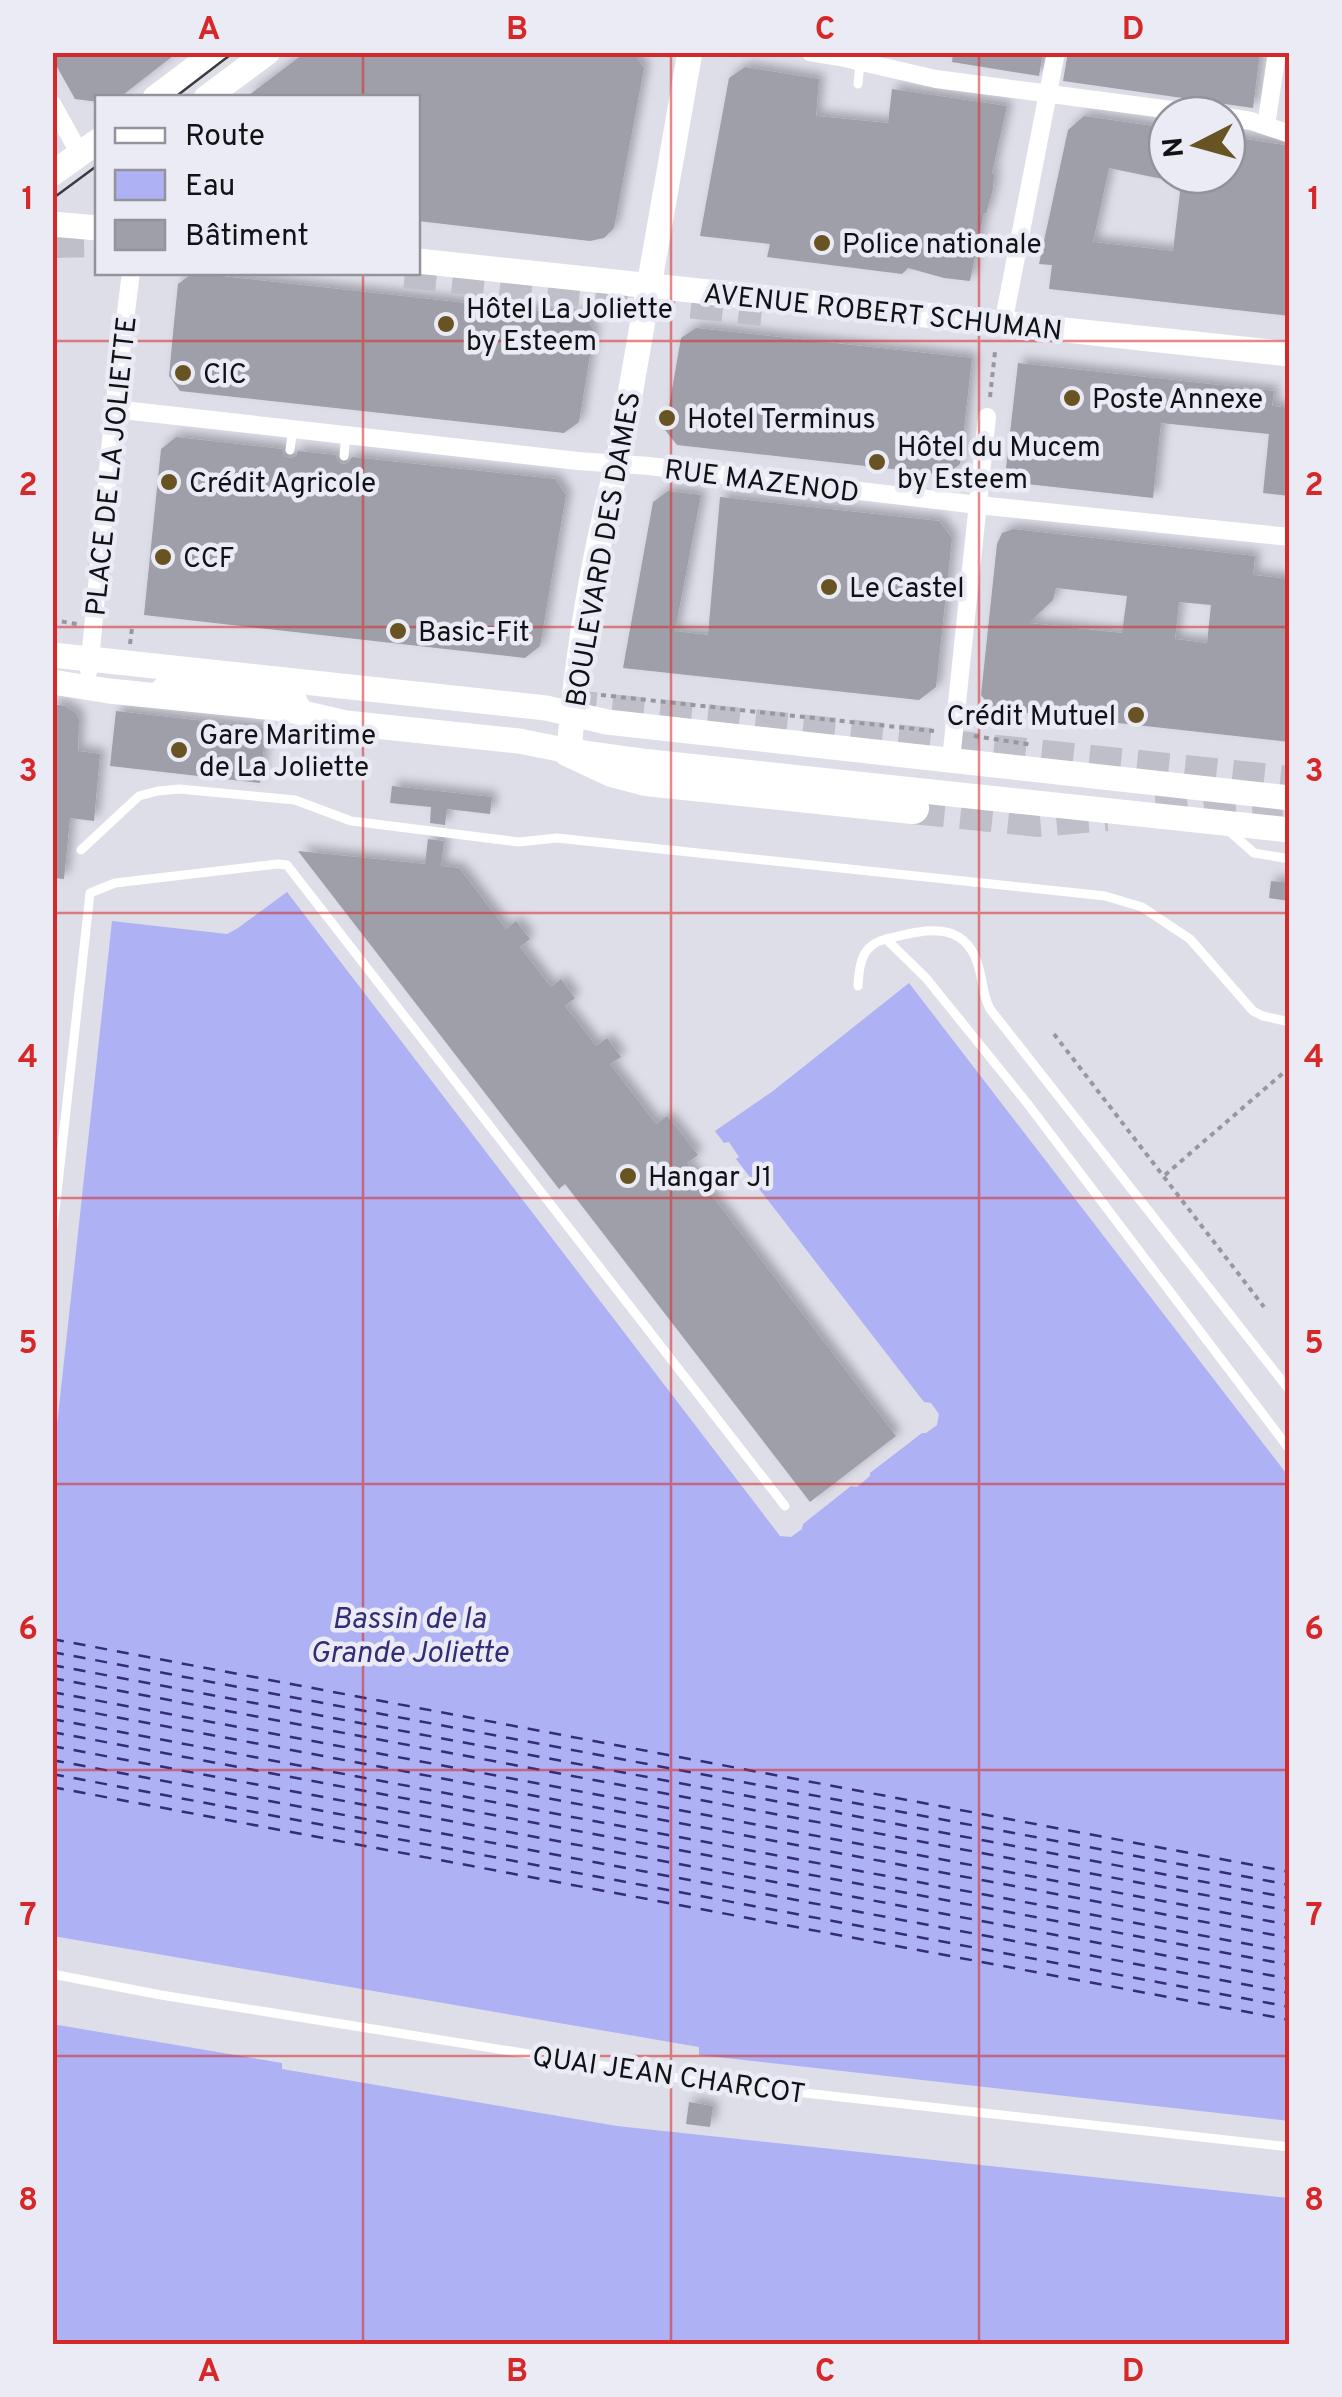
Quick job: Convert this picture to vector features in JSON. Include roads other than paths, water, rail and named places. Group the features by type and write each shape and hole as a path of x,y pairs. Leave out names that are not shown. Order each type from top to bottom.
{"highway":[{"path":"569,751 612,771 646,780 912,808"}],"street":[{"path":"159,95 216,52"},
{"path":"210,95 268,52"},
{"name":"BOULEVARD DES DAMES","path":"569,751 587,614 618,463 690,52"},
{"path":"810,52 861,57 936,78 1147,107"},
{"path":"1003,324 1056,52"},
{"path":"1266,126 1277,52"},
{"path":"52,104 89,148 52,174"},
{"path":"1247,120 1290,134"},
{"path":"52,224 95,228"},
{"name":"AVENUE ROBERT SCHUMAN","path":"420,261 1290,354"},
{"name":"PLACE DE LA JOLIETTE","path":"88,686 131,275"},
{"name":"RUE MAZENOD","path":"114,408 1290,538"},
{"path":"951,760 987,417"},
{"path":"52,655 546,708 607,722 1290,798"},
{"path":"52,682 284,709 346,723 520,740 641,762 1290,830"}],"lane":[{"path":"858,84 861,57"},
{"path":"290,450 293,428"},
{"path":"344,456 346,434"},
{"path":"81,850 139,796 179,788 295,800 351,821 520,842 557,838 1105,896 1142,907 1168,923 1201,950 1253,1011 1290,1022"},
{"path":"1220,822 1254,853 1290,858"},
{"path":"52,1238 90,893 115,883 286,866 785,1506"},
{"path":"858,986 859,966 874,942 940,930 958,936 972,949 990,1010 1290,1390"},
{"path":"886,939 926,978 1027,1103 1290,1450"},
{"name":"QUAI JEAN CHARCOT","path":"52,1974 696,2082 1290,2147"}],"water":[{"name":"Bassin de la Grande Joliette","path":"287,892 780,1536 791,1537 851,1486 857,1487 870,1473 937,1425 939,1414 931,1403 924,1402 736,1159 739,1157 729,1142 724,1143 715,1131 773,1091 909,983 1289,1477 1289,2121 699,2055 699,2047 53,1936 53,1449 112,921 227,934"},
{"path":"52,2024 282,2063 282,2069 617,2126 1289,2198 1289,2344 53,2344"}],"tunnel":[{"path":"52,242 95,241"},
{"path":"420,274 762,310"},
{"path":"564,705 1290,782"},
{"path":"1156,811 1282,801"},
{"path":"913,808 1039,821 1107,815"}],"tram line":[{"path":"178,95 234,52"},
{"path":"52,199 95,167"}],"place":[{"name":"Police nationale","path":"822,243"},
{"name":"Hôtel La Joliette by Esteem","path":"446,324"},
{"name":"CIC","path":"183,373"},
{"name":"Poste Annexe","path":"1072,398"},
{"name":"Hotel Terminus","path":"667,418"},
{"name":"Hôtel du Mucem by Esteem","path":"877,462"},
{"name":"Crédit Agricole","path":"169,482"},
{"name":"CCF","path":"163,557"},
{"name":"Le Castel","path":"829,587"},
{"name":"Basic-Fit","path":"398,631"},
{"name":"Crédit Mutuel","path":"1136,715"},
{"name":"Gare Maritime de La Joliette","path":"179,750"},
{"name":"Hangar J1","path":"628,1176"}]}
